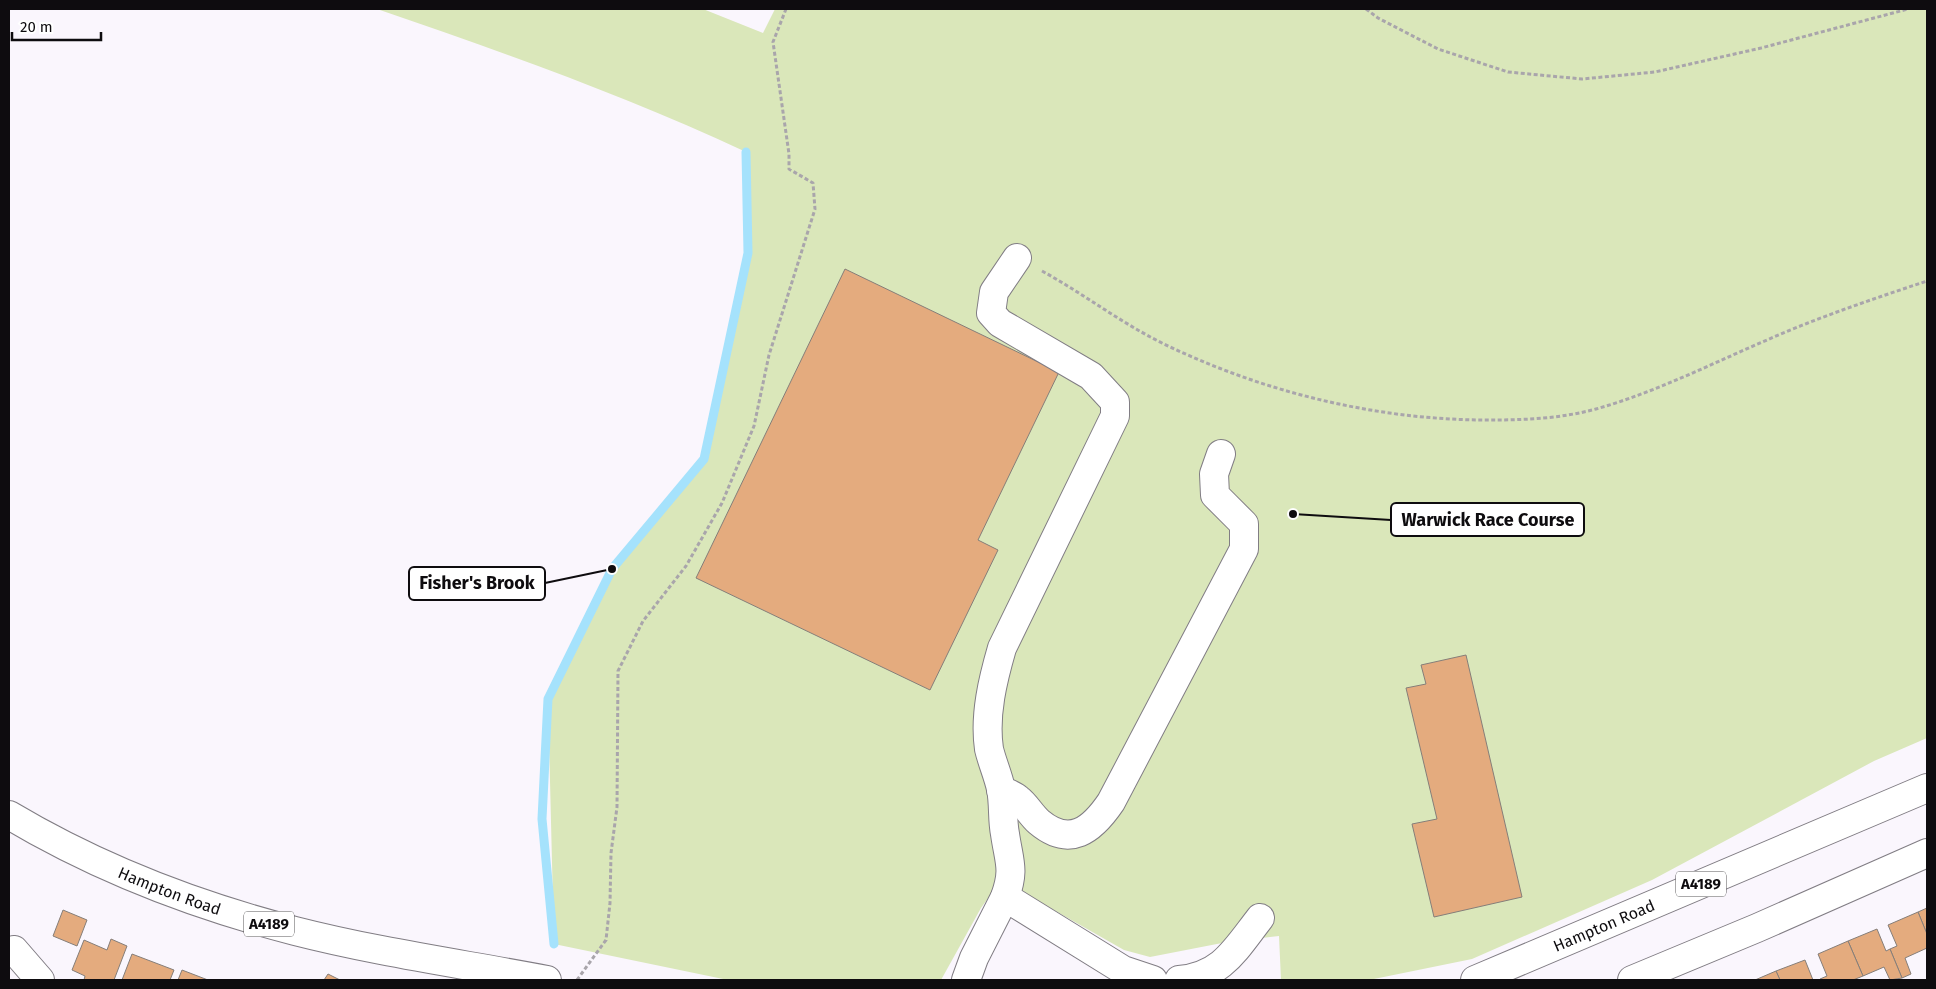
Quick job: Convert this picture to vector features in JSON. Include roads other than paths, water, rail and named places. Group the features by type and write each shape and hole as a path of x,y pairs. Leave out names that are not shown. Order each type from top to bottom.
{"main road":[{"path":"966,980 974,958 1005,897 1012,878 1001,790 989,748 989,710 994,674 1002,648 1115,416 1114,402 1090,376 1000,323 990,313 994,292 1017,258"},
{"path":"1001,790 1018,798 1039,822 1069,836 1085,832 1101,817 1111,802 1244,549 1244,524 1215,495 1214,474 1221,454"},
{"name":"Hampton Road","path":"1475,980 1927,788"},
{"name":"Hampton Road","path":"9,815 88,859 149,885 224,911 296,932 547,980"},
{"path":"1632,980 1757,928 1927,852"},
{"path":"1005,897 1122,970 1152,980"},
{"path":"1178,980 1193,979 1217,969 1227,961 1260,918"},
{"path":"14,950 40,980"}],"waterway":[{"path":"554,944 542,819 548,699 612,569 704,459 748,253 746,152"}],"place":[{"name":"Warwick Race Course","path":"1293,514"},
{"name":"Fisher's Brook","path":"612,569"}]}
